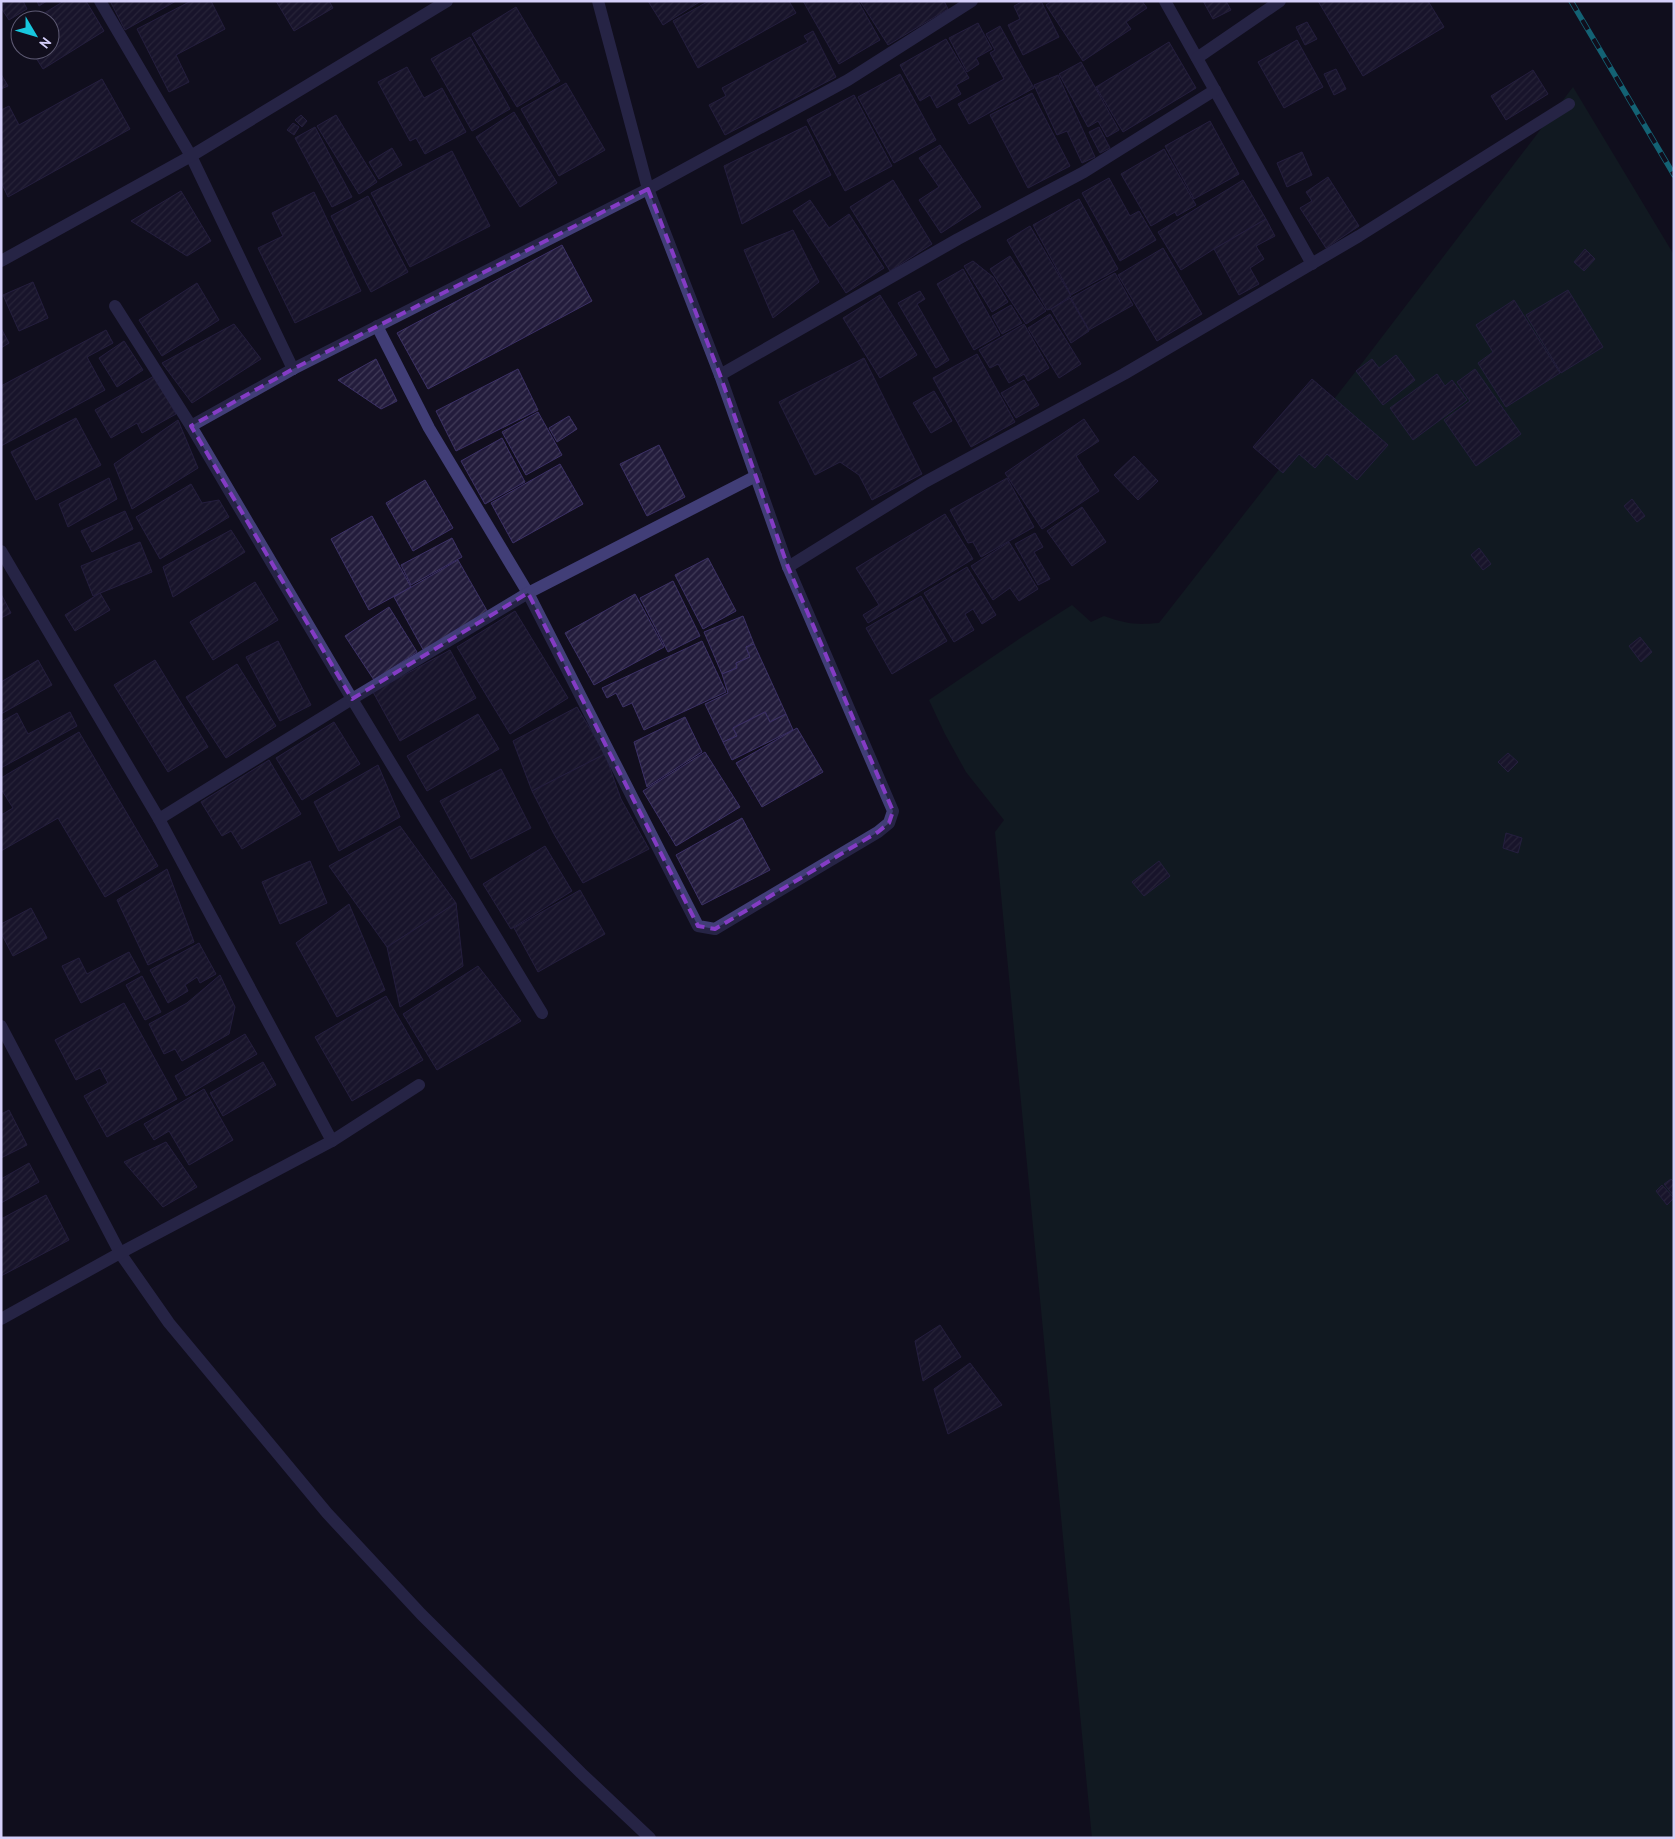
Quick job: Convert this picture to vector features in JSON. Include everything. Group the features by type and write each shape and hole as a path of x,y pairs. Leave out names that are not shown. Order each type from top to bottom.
{"street":[{"path":"100,1 191,156 293,369"},
{"path":"1,261 191,156 447,1"},
{"path":"377,326 429,428 528,593 698,926 715,929 878,832 889,823 893,811 788,567 720,375 648,189 598,1"},
{"path":"191,426 293,369 648,189 848,80 972,1"},
{"path":"1166,1 1312,264"},
{"path":"1197,58 1280,1"},
{"path":"720,375 958,239 1084,172 1215,90"},
{"path":"788,567 925,482 1124,374 1312,264 1569,104"},
{"path":"115,306 191,426 352,699 542,1013"},
{"path":"159,819 352,699 528,593 756,476"},
{"path":"1,551 159,819 332,1141"},
{"path":"1,1026 120,1254 169,1323 327,1513 421,1614 581,1773 650,1838"},
{"path":"1,1320 332,1141 419,1085"}],"highlighted area":[{"path":"648,189 720,375 788,567 893,811 889,823 878,832 715,929 698,926 528,593 352,699 191,426 293,369"}],"green space":[{"path":"1573,87 1674,255 1674,1838 1092,1838 995,832 1004,820 966,772 929,700 1072,605 1091,622 1104,616 1131,623 1159,623 1356,371"}],"building":[{"path":"1,1 23,1 27,9 10,10 9,20 1,8"},
{"path":"37,1 47,1 39,6"},
{"path":"64,1 86,1 104,31 60,58 60,10 49,10"},
{"path":"110,1 176,1 125,30"},
{"path":"191,1 211,1 225,29 176,55 189,82 169,92 137,29"},
{"path":"276,1 329,1 333,8 294,31"},
{"path":"648,1 701,1 663,25"},
{"path":"709,1 789,1 796,13 698,68 673,21"},
{"path":"803,1 858,1 880,40 839,64"},
{"path":"860,1 944,1 948,9 888,45"},
{"path":"1023,1 1041,1 1059,37 1023,55 1008,25 1020,19 1014,6"},
{"path":"1052,1 1142,1 1147,8 1126,22 1131,29 1083,61 1046,5"},
{"path":"1203,1 1226,1 1231,10 1213,19"},
{"path":"1318,1 1428,1 1444,27 1363,76"},
{"path":"516,7 560,81 517,107 472,34"},
{"path":"1307,22 1317,39 1305,45 1296,27"},
{"path":"978,23 992,49 976,58 979,64 967,72 949,38"},
{"path":"1000,26 1034,88 969,124 958,104 1004,79 990,53 995,50 986,34"},
{"path":"813,31 836,77 725,135 709,105 726,96 722,88 808,42 804,36"},
{"path":"470,37 510,109 472,131 431,59"},
{"path":"946,39 969,78 956,85 961,94 937,108 930,95 920,101 900,65"},
{"path":"1297,40 1323,87 1284,108 1258,62"},
{"path":"1169,42 1196,88 1123,132 1096,87"},
{"path":"37,60 57,60 43,69"},
{"path":"1081,62 1119,130 1107,137 1098,121 1088,127 1059,74"},
{"path":"407,67 424,98 442,88 466,132 425,154 416,138 410,141 378,82"},
{"path":"1336,69 1346,89 1334,95 1324,74"},
{"path":"1533,70 1548,94 1506,120 1491,96"},
{"path":"1,74 8,86 1,89"},
{"path":"900,74 936,140 894,163 858,97"},
{"path":"1058,75 1095,157 1082,163 1067,131 1057,135 1034,85"},
{"path":"102,79 130,129 8,197 1,182 1,110 9,106 19,125"},
{"path":"566,83 605,150 559,176 521,109"},
{"path":"1032,93 1070,166 1028,188 990,115"},
{"path":"854,95 892,166 845,191 807,120"},
{"path":"514,112 557,183 520,207 476,137"},
{"path":"301,115 307,121 302,127 295,120"},
{"path":"336,115 377,182 359,194 317,126"},
{"path":"1210,121 1239,174 1194,199 1165,146"},
{"path":"293,123 299,127 294,135 287,130"},
{"path":"806,126 831,175 742,224 724,166"},
{"path":"315,127 352,197 332,207 295,138"},
{"path":"1099,127 1110,148 1100,153 1089,132"},
{"path":"940,145 981,207 941,233 919,200 939,187 919,158"},
{"path":"392,148 402,165 379,179 369,162"},
{"path":"1164,149 1196,205 1177,216 1175,212 1151,226 1121,174"},
{"path":"452,151 490,226 410,267 371,193"},
{"path":"1302,152 1312,175 1287,187 1277,163"},
{"path":"1328,177 1359,226 1326,248 1300,208 1312,201 1306,192"},
{"path":"1109,178 1130,216 1139,211 1156,240 1120,261 1082,193"},
{"path":"893,180 932,244 890,271 850,207"},
{"path":"1243,180 1266,219 1181,270 1158,232"},
{"path":"181,191 211,241 187,256 131,221"},
{"path":"314,192 361,291 295,323 258,248 283,236 272,213"},
{"path":"368,196 408,272 371,292 331,216"},
{"path":"1079,199 1118,269 1071,295 1033,225"},
{"path":"810,200 829,228 849,214 884,268 846,293 793,211"},
{"path":"1266,219 1275,236 1256,246 1264,259 1250,268 1259,284 1239,295 1214,249"},
{"path":"1030,226 1071,296 1047,310 1007,240"},
{"path":"793,230 819,282 773,318 744,250"},
{"path":"562,245 592,301 428,389 397,333"},
{"path":"1163,248 1202,314 1157,341 1118,275"},
{"path":"1585,249 1595,259 1584,271 1574,262"},
{"path":"1010,256 1046,311 1026,324 990,269"},
{"path":"973,261 993,277 1008,302 992,312 964,266"},
{"path":"963,269 1000,335 974,350 937,284"},
{"path":"1115,273 1133,305 1089,330 1071,298"},
{"path":"33,282 48,318 19,331 3,295"},
{"path":"197,283 219,320 162,356 139,320"},
{"path":"1568,290 1603,347 1561,373 1526,315"},
{"path":"920,291 925,299 917,304 949,360 936,368 898,303"},
{"path":"880,295 917,355 880,378 843,318"},
{"path":"1070,298 1089,331 1071,343 1051,309"},
{"path":"1514,300 1560,373 1506,407 1478,363 1493,352 1476,325"},
{"path":"1011,305 1022,323 1002,334 992,316"},
{"path":"1050,314 1081,364 1059,378 1028,328"},
{"path":"234,324 261,359 192,403 162,363"},
{"path":"1024,324 1049,368 1028,381 1024,374 1009,383 998,364 990,368 979,350"},
{"path":"1,328 9,343 1,348"},
{"path":"106,330 113,343 87,357 105,390 1,446 1,386"},
{"path":"124,341 143,370 117,387 99,358"},
{"path":"977,354 1015,422 971,447 933,378"},
{"path":"1396,355 1415,380 1383,405 1356,371 1372,359 1379,368"},
{"path":"864,358 922,474 872,500 859,475 840,462 815,475 779,402"},
{"path":"376,359 397,401 381,409 338,380"},
{"path":"518,369 538,410 456,451 436,411"},
{"path":"1475,369 1521,434 1476,466 1444,420 1470,401 1457,382"},
{"path":"1437,374 1445,386 1452,380 1467,400 1413,440 1390,408"},
{"path":"154,376 176,414 142,433 137,423 111,438 95,410"},
{"path":"1312,379 1388,445 1357,480 1327,454 1315,468 1299,454 1283,473 1253,447"},
{"path":"1024,380 1039,405 1016,418 1001,393"},
{"path":"934,391 952,421 931,433 913,403"},
{"path":"538,412 562,455 526,475 502,432"},
{"path":"569,416 577,429 557,442 549,428"},
{"path":"76,418 101,465 36,500 11,452"},
{"path":"1084,419 1099,441 1076,456 1099,491 1042,529 1005,473"},
{"path":"178,420 198,468 132,509 114,464"},
{"path":"502,438 525,482 485,504 461,461"},
{"path":"659,445 685,497 647,516 620,464"},
{"path":"1134,456 1158,481 1138,500 1114,475"},
{"path":"560,464 583,504 513,543 491,503"},
{"path":"109,478 117,499 68,527 59,504"},
{"path":"1007,478 1034,527 981,557 973,542 968,543 950,510"},
{"path":"425,480 453,528 413,551 386,503"},
{"path":"191,484 202,503 219,500 229,517 160,559 136,517"},
{"path":"1632,499 1645,516 1637,522 1624,506"},
{"path":"1082,507 1106,542 1072,566 1047,531"},
{"path":"125,511 133,529 92,552 81,531"},
{"path":"945,514 973,559 868,623 863,615 879,605 856,568"},
{"path":"372,516 411,587 369,610 331,539"},
{"path":"231,530 245,552 173,597 163,567"},
{"path":"1035,533 1043,547 1034,552 1050,579 1038,585 1015,544"},
{"path":"452,538 462,557 411,585 401,565"},
{"path":"140,542 152,572 93,596 81,566"},
{"path":"1009,542 1038,589 1019,601 1010,588 993,600 971,566"},
{"path":"1479,548 1491,564 1483,570 1471,555"},
{"path":"708,558 736,611 703,629 675,575"},
{"path":"458,560 490,616 425,653 394,597"},
{"path":"967,567 996,615 982,624 973,609 965,614 974,630 954,642 924,593"},
{"path":"673,581 700,636 668,652 640,598"},
{"path":"255,582 278,620 213,660 190,622"},
{"path":"100,593 110,610 75,631 65,615"},
{"path":"1,594 11,613 1,618"},
{"path":"635,594 664,647 594,685 565,633"},
{"path":"921,596 947,641 892,674 866,628"},
{"path":"389,607 417,652 374,680 345,636"},
{"path":"515,611 568,698 510,734 457,647"},
{"path":"743,616 754,644 746,647 750,657 736,663 737,668 722,674 704,632"},
{"path":"1640,637 1652,652 1641,662 1629,646"},
{"path":"278,641 311,705 280,721 246,657"},
{"path":"702,641 726,692 644,730 632,703 623,707 616,693 607,698 602,688"},
{"path":"754,644 786,714 770,722 765,712 733,728 737,736 723,742 705,704 728,693 722,674 737,668 736,663 750,657 746,647"},
{"path":"450,650 476,698 400,741 373,692"},
{"path":"38,660 52,685 1,714 1,682"},
{"path":"155,660 208,747 168,772 114,685"},
{"path":"237,664 276,726 226,758 186,697"},
{"path":"577,707 605,754 532,791 513,741"},
{"path":"70,712 77,726 1,768 1,747 3,746 1,744 1,722 17,713 28,734"},
{"path":"765,712 770,722 786,714 793,730 732,760 723,742 737,736 733,728"},
{"path":"478,714 499,749 427,791 407,756"},
{"path":"685,717 702,752 647,787 634,742"},
{"path":"334,722 360,764 302,800 276,758"},
{"path":"797,728 823,772 762,807 736,763"},
{"path":"79,732 158,866 105,897 58,818 1,851 1,815 13,808 1,789 1,778"},
{"path":"705,752 740,807 676,846 643,791"},
{"path":"1508,753 1518,762 1508,772 1498,762"},
{"path":"605,754 621,799 649,849 583,883 554,834 532,791"},
{"path":"269,760 301,814 242,849 231,831 222,836 201,802"},
{"path":"378,765 400,817 339,851 314,802"},
{"path":"501,769 531,828 471,859 440,801"},
{"path":"742,818 770,870 702,905 676,855"},
{"path":"400,826 456,903 387,947 329,866"},
{"path":"1506,833 1522,838 1518,853 1503,848"},
{"path":"545,846 572,891 511,929 483,884"},
{"path":"310,861 327,903 280,924 262,882"},
{"path":"1159,861 1170,876 1144,896 1132,882"},
{"path":"167,869 194,942 148,965 117,900"},
{"path":"580,890 605,934 538,972 514,928"},
{"path":"456,903 463,966 400,1007 387,947"},
{"path":"349,904 385,990 337,1017 296,943"},
{"path":"31,908 47,938 13,956 1,933 1,924"},
{"path":"199,943 216,974 200,983 197,977 185,985 188,991 168,1003 150,970"},
{"path":"129,952 140,972 81,1003 62,966 79,958 87,974"},
{"path":"478,966 521,1021 437,1070 403,1014"},
{"path":"220,975 235,1007 229,1034 182,1061 175,1049 164,1054 149,1024 187,1003"},
{"path":"142,976 161,1012 145,1020 126,985"},
{"path":"386,996 423,1060 352,1101 315,1037"},
{"path":"124,1003 177,1099 107,1137 84,1096 108,1083 100,1068 76,1080 55,1040"},
{"path":"245,1034 257,1054 186,1096 175,1076"},
{"path":"263,1062 276,1085 223,1116 210,1093"},
{"path":"204,1089 233,1140 189,1165 169,1131 154,1140 144,1124"},
{"path":"9,1110 27,1145 1,1158 1,1114"},
{"path":"166,1142 197,1187 163,1207 124,1162"},
{"path":"29,1163 39,1182 1,1203 1,1179"},
{"path":"1671,1179 1674,1182 1674,1196 1664,1184"},
{"path":"1662,1185 1674,1198 1667,1205 1656,1191"},
{"path":"46,1195 69,1240 1,1276 1,1219"},
{"path":"940,1325 961,1357 923,1381 915,1341"},
{"path":"970,1363 1002,1405 948,1434 934,1389"}],"railway":[{"path":"1571,1 1674,175"}]}
